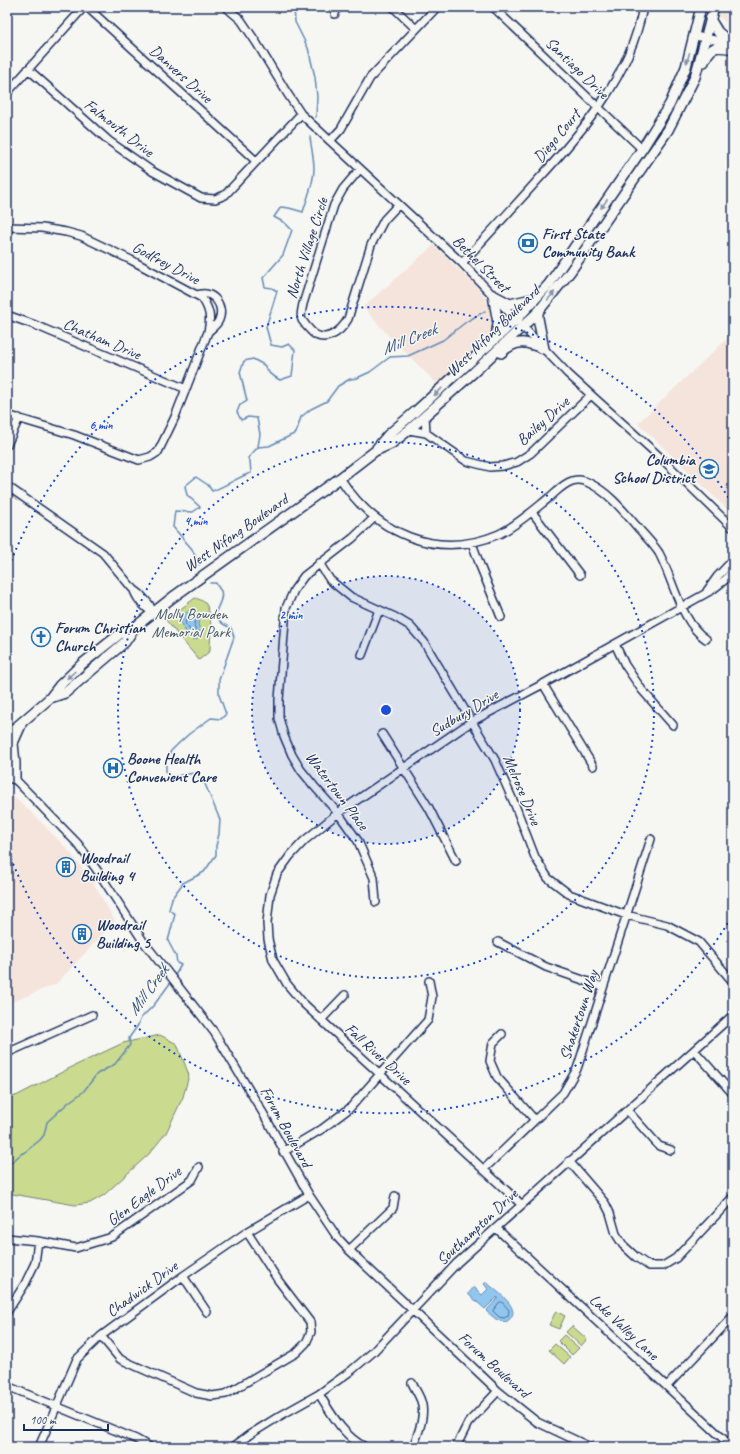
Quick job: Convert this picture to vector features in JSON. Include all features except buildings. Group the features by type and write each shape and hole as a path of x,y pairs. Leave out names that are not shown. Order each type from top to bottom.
{"main road":[{"path":"617,204 619,191 643,155 642,149 670,104 686,67 695,36 701,7"},
{"path":"652,152 668,130 695,77 714,7"},
{"path":"710,19 718,32 733,48"},
{"path":"695,77 700,71 708,52 714,48 733,48"},
{"path":"652,152 651,144 671,113 670,104"},
{"name":"West Nifong Boulevard","path":"375,451 391,444 409,430 473,373 520,323 642,149"},
{"name":"West Nifong Boulevard","path":"7,735 50,698 60,685 107,644 121,633 135,627 200,577 340,478 375,451 388,435 496,338 538,312 570,272 652,152"},
{"path":"493,295 510,304 537,298"},
{"path":"493,295 498,323 496,338"},
{"path":"538,312 544,349"},
{"path":"473,373 482,371 508,347 518,343 529,343 544,349"},
{"name":"West Nifong Boulevard","path":"50,698 65,692 125,642 135,627"},
{"path":"89,672 93,662 107,649 107,644"},
{"path":"7,726 23,722"},
{"path":"11,778 16,763 13,743 23,722"}],"street":[{"path":"7,93 84,7"},
{"name":"Danvers Drive","path":"87,7 256,161"},
{"name":"Bethel Street","path":"226,7 241,20 301,114 462,263 568,374 661,458 733,528"},
{"path":"393,7 416,29"},
{"path":"330,141 341,129 370,78 438,7"},
{"name":"Santiago Drive","path":"493,7 642,149"},
{"name":"Diego Court","path":"462,263 568,146 599,108 614,85 629,53 643,7"},
{"path":"695,36 720,41 733,48"},
{"name":"Falmouth Drive","path":"28,69 109,142 152,171 201,198 215,199 225,195 256,161"},
{"path":"256,161 301,114"},
{"name":"North Village Circle","path":"360,169 343,189 334,205 302,304 302,320 313,333 318,336 332,335 343,327 348,319 371,245 384,220 398,205"},
{"name":"Godfrey Drive","path":"7,227 42,228 81,236 197,294 202,298 208,307 210,321 208,332 175,417 158,452 150,457 139,460 74,435 18,418"},
{"path":"197,294 203,293 211,296 218,302 221,308 218,323 208,332"},
{"name":"Chatham Drive","path":"7,316 36,325 186,389"},
{"name":"Bailey Drive","path":"409,430 426,433 466,461 490,467 503,466 517,462 531,453 591,396"},
{"path":"7,415 18,418 7,445"},
{"path":"425,415 426,433"},
{"path":"340,478 347,489 374,518 408,537 423,542 440,544 472,543 500,534 532,512 564,485 572,481 580,480 589,482 604,492 622,509 659,553 682,606 693,627 698,634 706,640"},
{"path":"7,486 103,553 132,588 136,598 144,608 153,613"},
{"path":"532,512 580,575"},
{"name":"Watertown Place","path":"374,518 353,538 304,576 294,590 286,608 278,700 279,718 292,755 301,770 338,812 358,840 374,878 376,902"},
{"path":"472,543 501,617"},
{"name":"Sudbury Drive","path":"706,593 717,577 733,560"},
{"name":"Melrose Drive","path":"320,563 330,580 351,597 395,617 410,626 424,642 495,760 515,805 535,857 548,878 569,894 626,915 667,925 700,942 733,982"},
{"name":"Sudbury Drive","path":"270,895 277,874 290,856 304,841 338,812 471,722 543,684 706,593 718,586 733,570"},
{"path":"362,655 379,610"},
{"path":"615,644 625,666 642,690 673,725"},
{"path":"543,684 593,766"},
{"path":"382,734 429,808 456,861"},
{"name":"Forum Boulevard","path":"7,771 11,778 78,844 99,873 143,941 214,1032 263,1113 283,1152 309,1196 337,1237 498,1391 537,1422 590,1447"},
{"name":"Shakertown Way","path":"484,1168 563,1093 577,1070 650,839"},
{"name":"Fall River Drive","path":"270,895 267,923 268,939 273,960 287,984 303,1003 321,1020 484,1168 521,1204"},
{"path":"498,942 546,968 603,987"},
{"path":"283,1152 336,1120 350,1108 428,1020 432,997 429,981"},
{"path":"321,1020 345,995"},
{"path":"7,1053 92,1015"},
{"name":"Southampton Drive","path":"233,1447 272,1421 319,1394 347,1374 362,1361 457,1262 733,1015"},
{"path":"502,1034 493,1043 490,1061 497,1077 534,1119"},
{"path":"694,1050 733,1094"},
{"path":"627,1110 659,1146 671,1150"},
{"path":"569,1161 605,1203 610,1213 616,1234 623,1245 649,1266 663,1266 676,1258 733,1197"},
{"name":"Glen Eagle Drive","path":"7,1238 38,1241 76,1248 112,1237 192,1180 199,1167"},
{"name":"Chadwick Drive","path":"39,1447 76,1359 101,1336 183,1276 247,1232 309,1196"},
{"path":"349,1250 393,1208 395,1196"},
{"name":"Lake Valley Lane","path":"496,1228 732,1447"},
{"path":"101,1336 120,1359 196,1393 212,1396 226,1394 296,1352 306,1343 311,1332 310,1322 278,1280 247,1232"},
{"path":"7,1312 25,1284 35,1263 38,1241"},
{"path":"183,1276 207,1312"},
{"path":"667,1386 733,1316"},
{"path":"412,1383 421,1402 422,1418 413,1447"},
{"path":"7,1386 136,1439 150,1447"},
{"path":"457,1446 468,1424 498,1391"},
{"path":"319,1394 348,1435 364,1447"}],"shaded area":[{"path":"719,7 733,7 733,28 719,17"},
{"path":"434,245 476,286 484,296 492,310 495,330 492,335 438,385 388,335 363,307"},
{"name":"Columbia School District","path":"733,333 733,515 638,423"},
{"path":"7,791 34,815 69,851 94,884 115,921 56,984 7,1004"}],"green space":[{"name":"Molly Bowden Memorial Park","path":"195,598 202,600 206,604 211,622 210,651 199,660 166,620"},
{"path":"160,1035 177,1044 189,1075 183,1097 166,1133 149,1154 104,1195 90,1203 75,1205 7,1193 7,1099 123,1043"},
{"path":"556,1311 565,1316 559,1329 549,1325"},
{"path":"572,1326 587,1339 581,1346 566,1332"},
{"path":"564,1335 579,1348 572,1355 558,1341"},
{"path":"555,1344 570,1357 564,1364 549,1350"}],"water":[{"path":"187,612 195,613 199,618 198,624 201,635 195,640 189,636 181,624 182,617"},
{"path":"486,1282 508,1301 511,1307 513,1312 511,1317 506,1322 497,1320 486,1311 498,1298 497,1297 485,1309 468,1294 474,1287 482,1295 488,1289 484,1284"}],"waterway":[{"path":"294,7 295,22 308,48 315,77 317,97 316,117"},
{"path":"258,447 260,434 257,418 248,417 241,420 237,412 240,405 247,401 240,372 244,361 253,359 264,365 270,374 280,380 292,376 295,350 289,344 282,347 271,345 266,327 277,291 272,288 265,287 263,278 283,255 292,230 285,223 274,217 281,207 303,212 314,174 314,161 310,137"},
{"name":"Mill Creek","path":"199,565 192,549 173,527 175,511 193,512 200,507 187,495 185,486 196,477 208,485 212,491 251,473 250,461 248,458 258,447 269,446 296,433 301,417 311,409 327,401 338,386 350,379 357,378 370,372 390,357 408,356 443,340 466,322 485,311"},
{"name":"Mill Creek","path":"174,977 181,965 177,963 176,956 168,941 175,914 169,910 172,898 183,883 204,872 216,855 216,846 219,834 220,820 205,784 195,773 173,778 166,773 166,760 171,751 179,743 211,718 221,719 226,714 219,695 219,680 234,637 231,628 223,624 215,616 222,594 216,583 210,583"},
{"name":"Mill Creek","path":"7,1164 12,1162 40,1140 44,1135 47,1122 69,1102 83,1092 97,1074 115,1064 130,1045 129,1038 141,1018 154,1005 171,982"}],"place":[{"name":"First State Community Bank","path":"528,243"},
{"name":"Columbia School District","path":"709,469"},
{"name":"Forum Christian Church","path":"41,637"},
{"name":"Boone Health Convenient Care","path":"113,768"},
{"name":"Woodrail Building 4","path":"66,867"},
{"name":"Woodrail Building 5","path":"82,934"}]}
